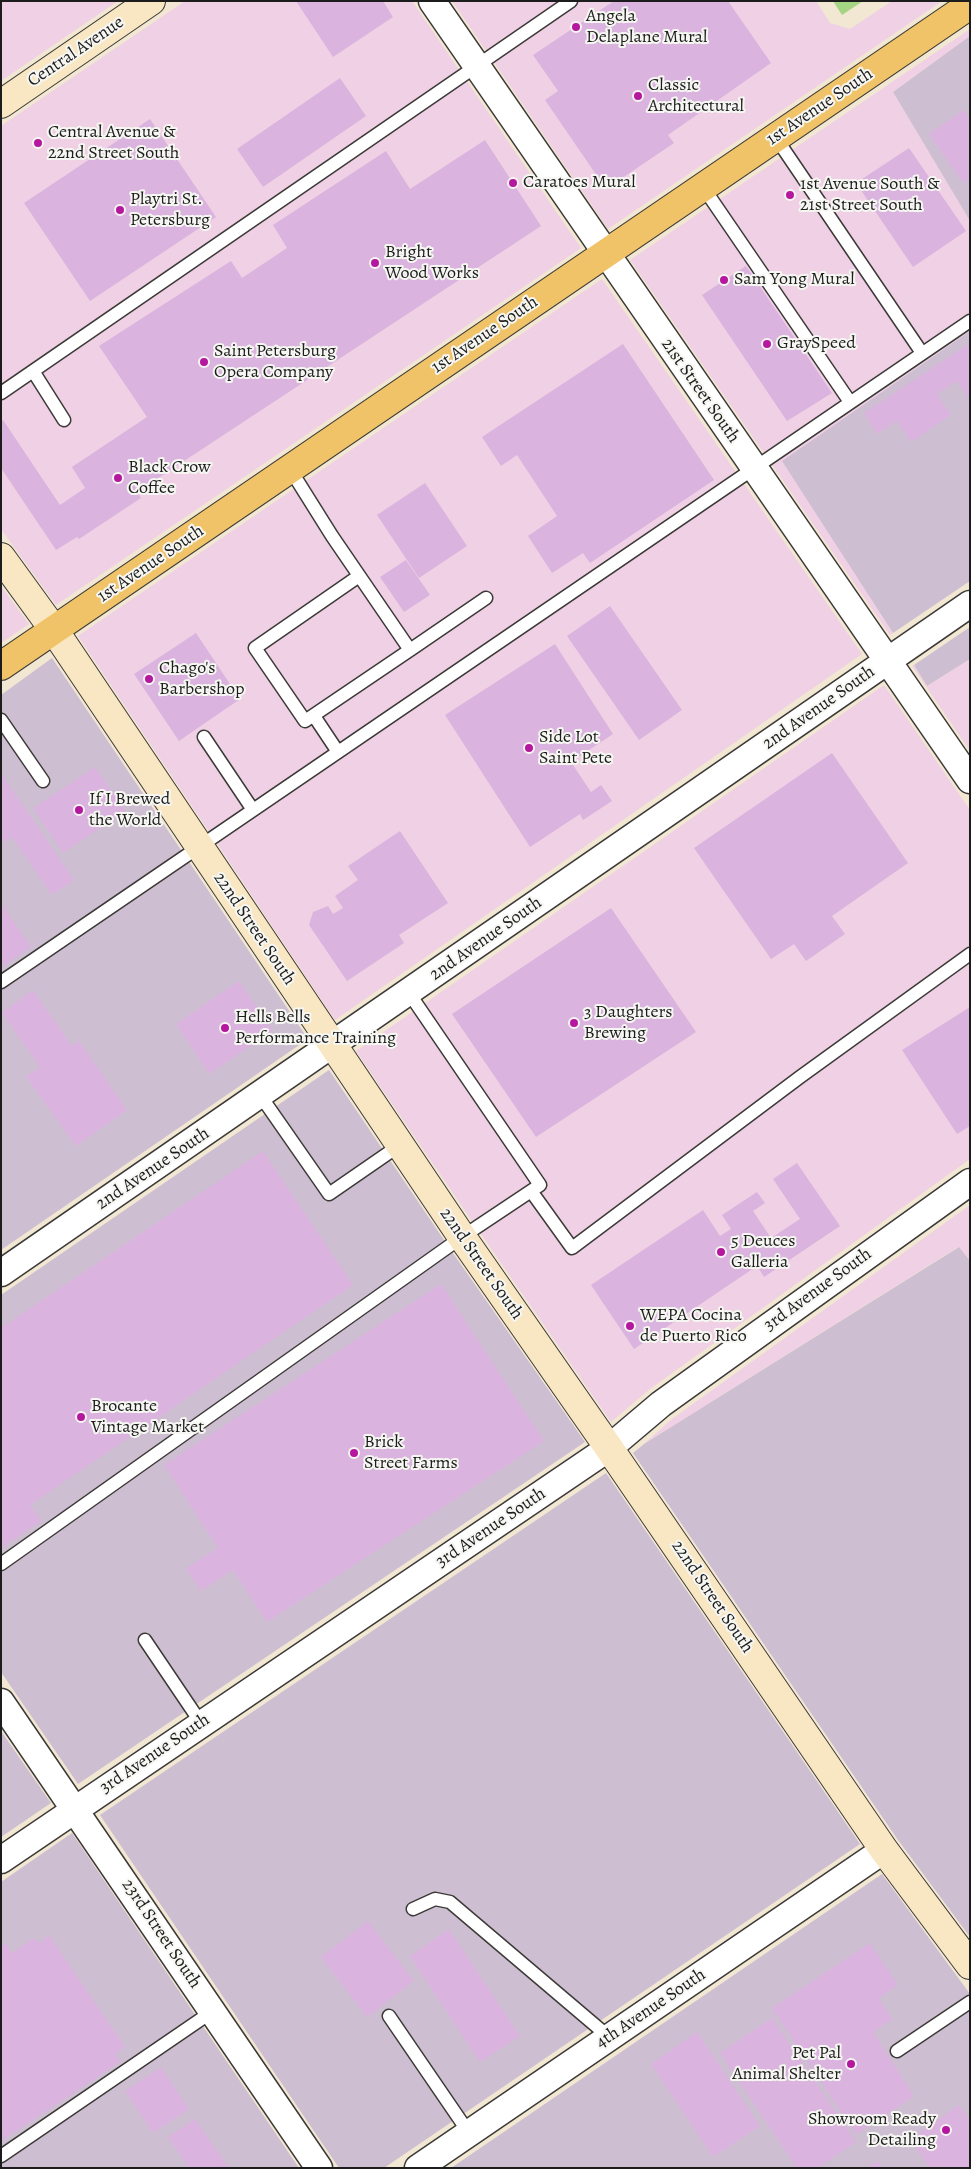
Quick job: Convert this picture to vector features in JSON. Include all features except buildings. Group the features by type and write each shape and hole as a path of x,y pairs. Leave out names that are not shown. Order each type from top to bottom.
{"main road":[{"name":"1st Avenue South","path":"1,666 970,5"}],"street":[{"name":"Central Avenue","path":"1,104 151,1"},
{"name":"21st Street South","path":"432,1 970,780"},
{"name":"22nd Street South","path":"1,557 54,630 462,1237 884,1850 970,1965"},
{"name":"2nd Avenue South","path":"1,1273 970,604"},
{"name":"3rd Avenue South","path":"1,1860 609,1448 661,1404 970,1182"},
{"name":"23rd Street South","path":"1,1702 319,2168"},
{"name":"4th Avenue South","path":"418,2168 884,1850"}],"lane":[{"path":"1,393 571,1"},
{"path":"776,138 922,353"},
{"path":"703,187 850,402"},
{"path":"1,982 970,321"},
{"path":"33,372 64,420"},
{"path":"290,469 359,576 410,650"},
{"path":"359,576 255,648 305,721 486,598"},
{"path":"314,716 338,752"},
{"path":"1,720 43,781"},
{"path":"204,737 253,810"},
{"path":"409,993 572,1248 800,1077 970,954"},
{"path":"260,1095 329,1194 400,1145"},
{"path":"1,1564 462,1237 535,1188"},
{"path":"145,1640 201,1723"},
{"path":"413,1909 435,1899 450,1902 609,2037"},
{"path":"897,2051 970,2002"},
{"path":"1,2156 213,2011"},
{"path":"388,2016 469,2133"}],"shaded area":[{"path":"1,1 118,1 1,81"},
{"path":"185,1 412,1 581,248 56,605 1,529 1,126"},
{"path":"452,1 816,1 830,23 850,29 892,1 942,1 608,229"},
{"path":"970,29 970,36 893,92 970,221 970,331 783,461 893,633 890,635 630,260"},
{"path":"970,36 970,221 893,92"},
{"path":"602,279 862,654 335,1020 78,636"},
{"path":"970,331 970,581 893,633 782,461"},
{"path":"1,586 29,624 1,643"},
{"path":"970,627 970,659 927,686 914,665"},
{"path":"52,658 308,1039 1,1250 1,695"},
{"path":"970,659 970,751 912,666 914,665 927,686"},
{"path":"884,685 970,810 970,1159 650,1389 611,1422 356,1051"},
{"path":"329,1070 448,1246 585,1442 78,1784 1,1672 1,1295"},
{"path":"970,1205 970,1261 958,1247 644,1444 672,1419"},
{"path":"959,1247 970,1261 970,1937 898,1840 633,1453 644,1444"},
{"path":"606,1473 860,1844 384,2168 339,2168 100,1815"},
{"path":"1,1731 51,1803 1,1837"},
{"path":"72,1833 299,2168 1,2168 1,1882"},
{"path":"882,1874 970,1994 970,2168 451,2168"}],"green space":[{"path":"833,1 863,1 842,15"}],"place":[{"name":"Angela Delaplane Mural","path":"576,27"},
{"name":"Classic Architectural","path":"638,96"},
{"name":"Central Avenue & 22nd Street South","path":"38,143"},
{"name":"Caratoes Mural","path":"513,183"},
{"name":"1st Avenue South & 21st Street South","path":"790,195"},
{"name":"Playtri St. Petersburg","path":"120,210"},
{"name":"Bright Wood Works","path":"375,263"},
{"name":"Sam Yong Mural","path":"724,280"},
{"name":"GraySpeed","path":"767,344"},
{"name":"Saint Petersburg Opera Company","path":"204,362"},
{"name":"Black Crow Coffee","path":"118,478"},
{"name":"Chago's Barbershop","path":"149,679"},
{"name":"Side Lot Saint Pete","path":"529,748"},
{"name":"If I Brewed the World","path":"79,810"},
{"name":"3 Daughters Brewing","path":"574,1023"},
{"name":"Hells Bells Performance Training","path":"225,1028"},
{"name":"5 Deuces Galleria","path":"721,1252"},
{"name":"WEPA Cocina de Puerto Rico","path":"630,1326"},
{"name":"Brocante Vintage Market","path":"81,1417"},
{"name":"Brick Street Farms","path":"354,1453"},
{"name":"Pet Pal Animal Shelter","path":"851,2064"},
{"name":"Showroom Ready Detailing","path":"946,2130"}]}
